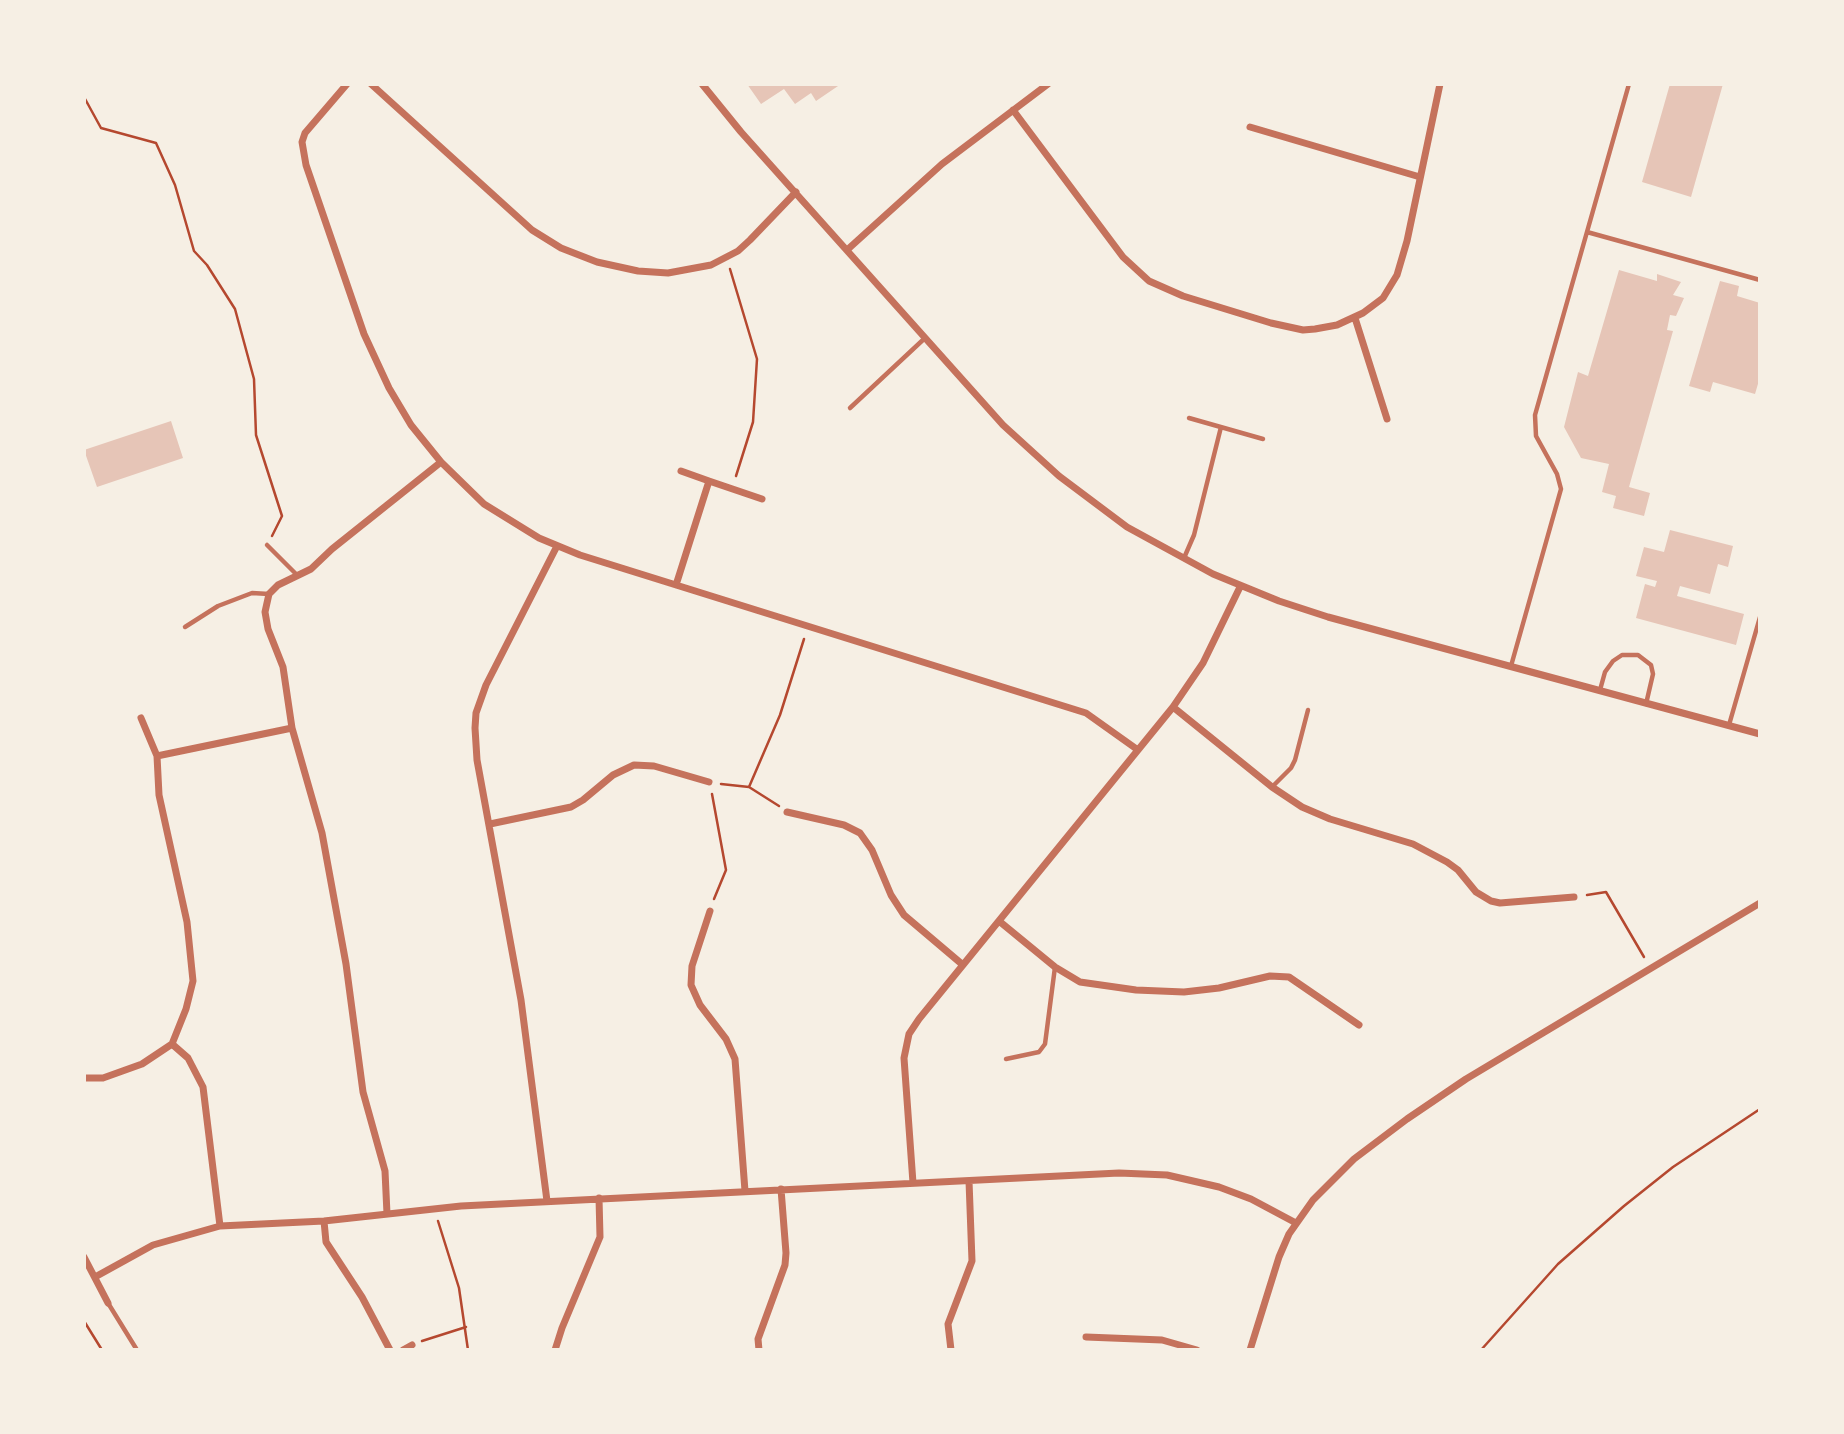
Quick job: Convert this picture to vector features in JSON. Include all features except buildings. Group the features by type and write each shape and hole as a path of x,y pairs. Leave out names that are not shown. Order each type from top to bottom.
{"street":[{"path":"347,84 305,133 302,142 306,165 379,368 400,407 441,462 484,503 519,527 556,546 1086,713 1138,750"},
{"path":"371,84 516,217 546,240 597,262 619,268 653,272 696,269 726,258 750,240 796,192"},
{"path":"702,84 1003,425 1059,476 1127,527 1240,587 1328,617 1760,734"},
{"path":"847,250 942,164 1048,84"},
{"path":"1013,110 1123,257 1149,281 1182,296 1290,328 1315,329 1355,318 1383,298 1397,275 1407,241 1440,84"},
{"path":"1250,127 1420,177"},
{"path":"1355,318 1387,419"},
{"path":"387,1214 385,1171 363,1092 346,964 322,833 292,728 283,667 268,629 265,612 269,594 278,585 311,569 441,462"},
{"path":"681,471 762,499"},
{"path":"676,585 709,481"},
{"path":"547,1201 529,1052 477,760 475,729 476,713 486,685 556,546"},
{"path":"914,1183 904,1058 909,1034 1173,707 1203,663 1240,587"},
{"path":"1173,707 1272,787 1316,814 1399,839 1447,862 1458,870 1476,892 1491,901 1500,903 1574,897"},
{"path":"84,1079 103,1077 142,1064 172,1044 186,1009 193,981 187,922 159,795 157,755 141,718"},
{"path":"157,755 292,728"},
{"path":"490,824 571,807 613,775 634,765 654,766 709,782"},
{"path":"788,812 844,825 860,834 872,850 891,895 904,915 963,965"},
{"path":"1250,1350 1279,1258 1296,1223 1335,1177 1380,1138 1466,1079 1760,903"},
{"path":"710,911 692,966 691,985 700,1005 726,1039 735,1059 744,1191"},
{"path":"999,921 1072,979 1089,984 1153,992 1201,991 1270,976 1289,977 1359,1025"},
{"path":"172,1044 188,1058 202,1087 220,1226"},
{"path":"95,1277 152,1245 220,1226 324,1221 547,1201 1119,1173 1167,1175 1219,1187 1251,1199 1296,1223"},
{"path":"951,1350 948,1324 972,1261 969,1181"},
{"path":"759,1350 758,1339 785,1265 781,1189"},
{"path":"555,1350 598,1245 601,1226 599,1198"},
{"path":"324,1221 326,1242 362,1297 390,1350"},
{"path":"84,1257 108,1303"},
{"path":"1086,1337 1162,1340 1197,1350"},
{"path":"403,1350 412,1345"}],"lane":[{"path":"1511,667 1561,489 1557,474 1536,436 1535,415 1629,84"},
{"path":"1587,232 1760,280"},
{"path":"850,408 925,338"},
{"path":"1189,418 1263,439"},
{"path":"1184,559 1194,535 1221,427"},
{"path":"267,545 297,576"},
{"path":"185,627 218,606 251,593 269,594"},
{"path":"1728,726 1760,617"},
{"path":"1600,691 1605,672 1613,661 1622,655 1639,654 1651,665 1653,674 1646,704"},
{"path":"1272,787 1291,768 1295,760 1308,710"},
{"path":"1006,1059 1039,1052 1045,1044 1055,967"},
{"path":"108,1303 137,1350"}],"path":[{"path":"84,97 101,128 156,143 175,185 194,251 207,265 235,309 254,379 256,435 282,516 267,545"},
{"path":"726,258 757,359 753,422 732,489"},
{"path":"749,787 780,715 808,626"},
{"path":"710,911 726,870 709,782 749,787 788,812"},
{"path":"1574,897 1606,892 1651,969"},
{"path":"1481,1350 1558,1264 1625,1206 1673,1167 1760,1109"},
{"path":"436,1209 439,1231 459,1288 468,1350"},
{"path":"84,1321 102,1350"},
{"path":"412,1345 466,1327"}]}
